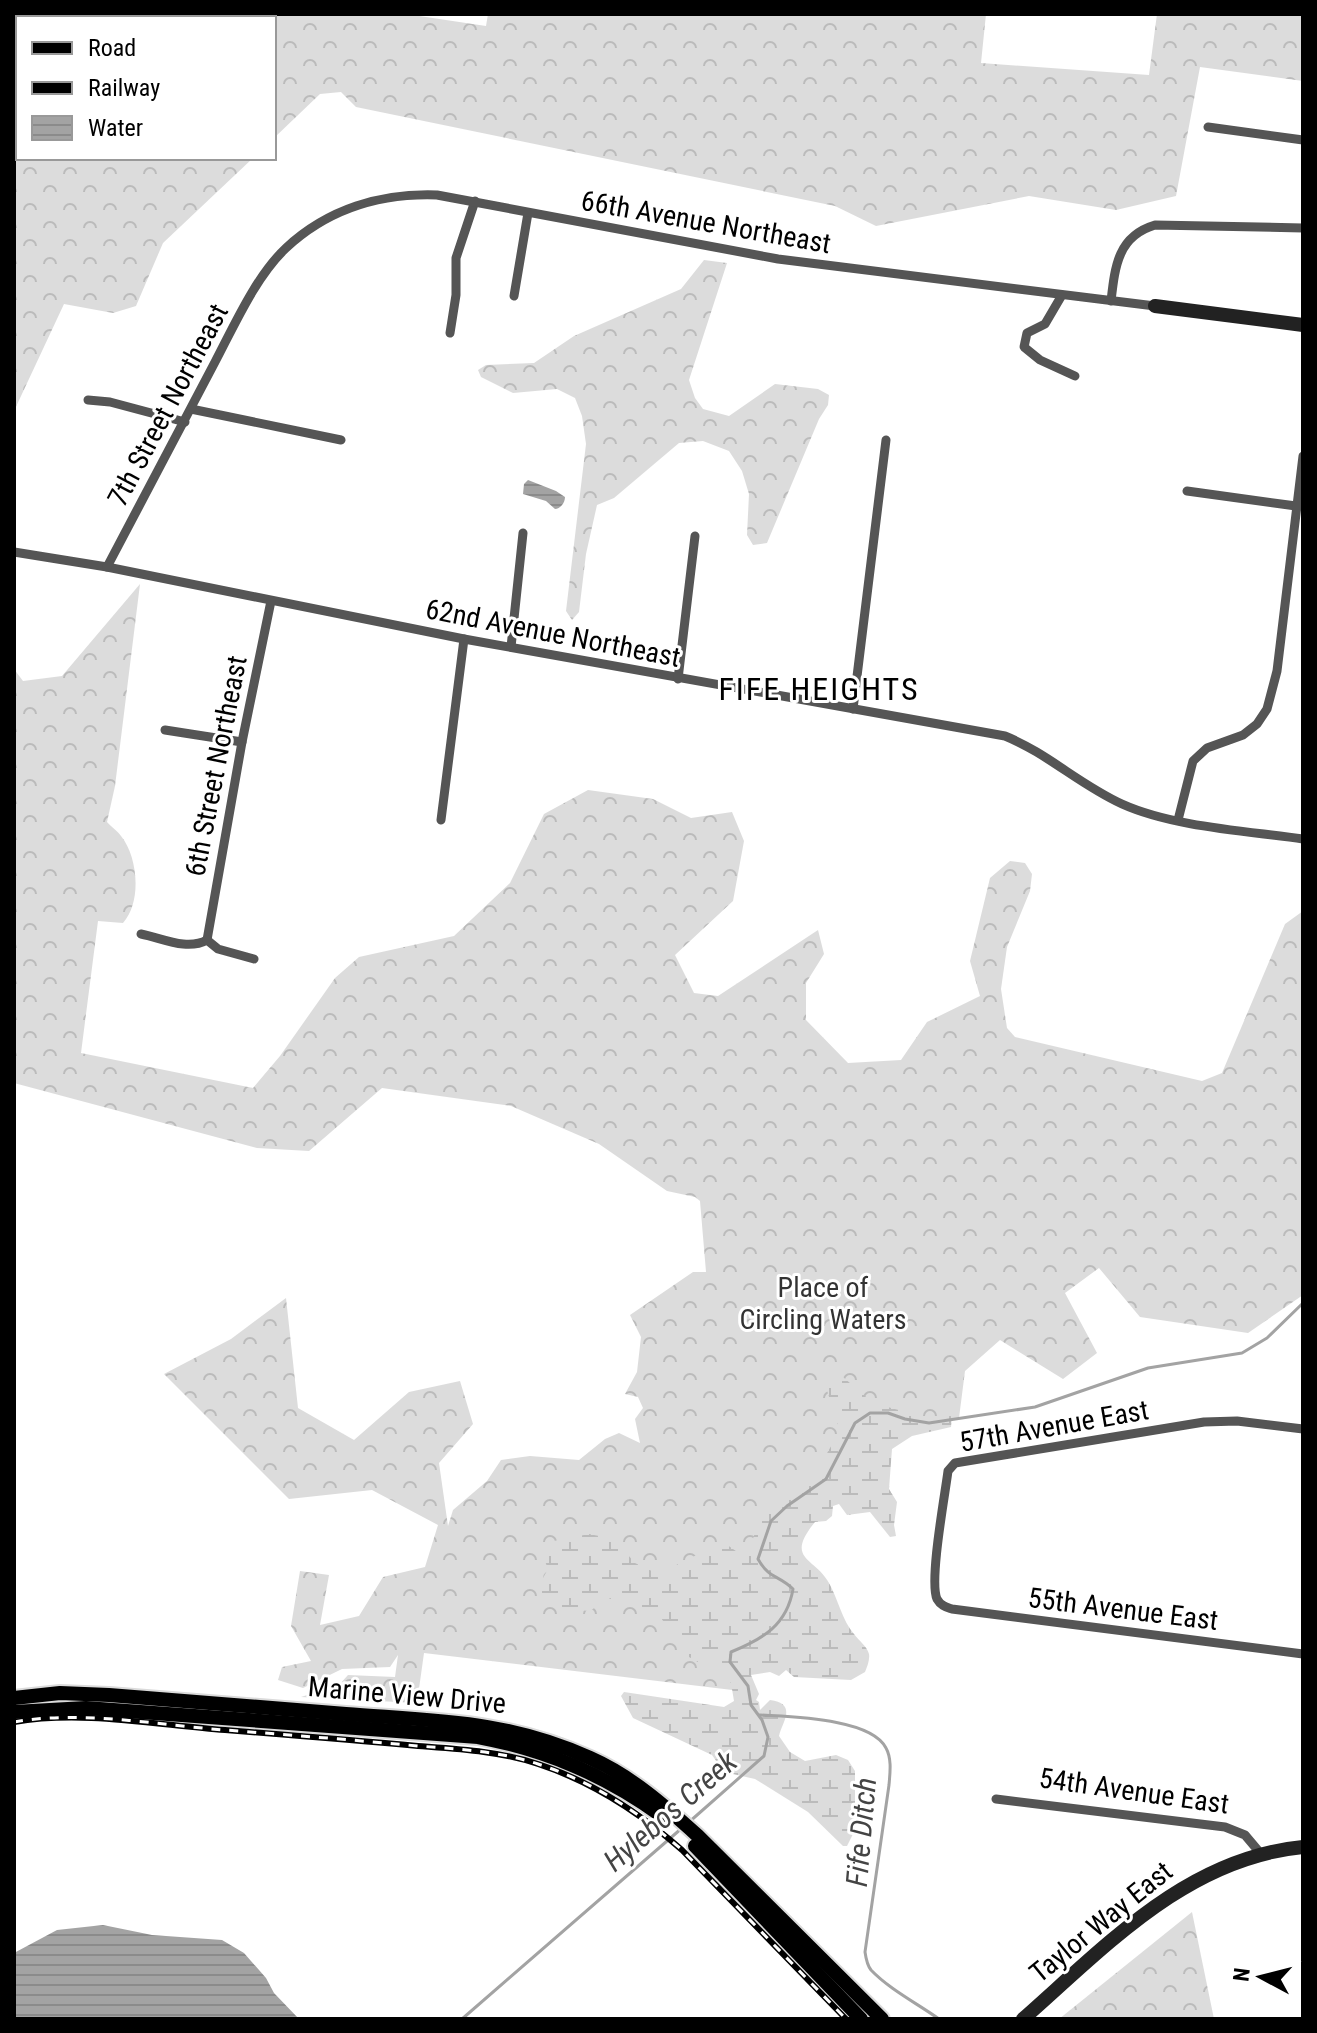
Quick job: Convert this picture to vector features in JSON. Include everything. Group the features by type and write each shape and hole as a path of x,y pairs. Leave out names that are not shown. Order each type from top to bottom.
{"main road":[{"path":"1155,306 1303,325"},
{"name":"Marine View Drive","path":"14,1698 60,1693 109,1695 483,1724 546,1740 593,1759 636,1784 882,2019"},
{"name":"Marine View Drive","path":"14,1712 86,1708 478,1737 540,1752 579,1766 667,1814"},
{"name":"Marine View Drive","path":"695,1839 861,2019"},
{"path":"1261,1854 1303,1847"},
{"name":"Taylor Way East","path":"1023,2019 1166,1897 1206,1874 1261,1854"}],"street":[{"path":"1208,127 1303,140"},
{"name":"66th Avenue Northeast","path":"271,265 304,233 340,212 395,195 421,194 475,201 778,259 1155,306"},
{"path":"450,333 457,282 456,258 475,201"},
{"path":"514,296 528,213"},
{"path":"1111,301 1117,266 1127,242 1138,232 1155,225 1303,228"},
{"name":"7th Street Northeast","path":"107,567 237,321 271,265"},
{"path":"1062,295 1045,324 1027,333 1024,347 1040,360 1075,376"},
{"path":"88,400 110,402 185,422"},
{"path":"191,409 341,440"},
{"path":"853,709 886,440"},
{"path":"1178,820 1193,761 1207,748 1243,735 1257,724 1267,709 1277,671 1303,456"},
{"path":"1187,491 1296,506"},
{"path":"511,647 523,533"},
{"path":"678,679 695,536"},
{"name":"62nd Avenue Northeast","path":"14,552 107,567 678,679 1005,736 1031,746 1081,781 1122,804 1151,815 1303,839"},
{"name":"6th Street Northeast","path":"207,940 271,601"},
{"path":"441,820 464,639"},
{"path":"165,730 242,742"},
{"path":"141,934 185,945 207,940 218,949 254,959"},
{"name":"57th Avenue East","path":"940,1603 935,1580 948,1471 955,1463 1204,1422 1234,1421 1303,1429"},
{"name":"55th Avenue East","path":"940,1603 972,1612 1303,1654"},
{"name":"54th Avenue East","path":"996,1799 1233,1829 1245,1835 1261,1854"}],"green space":[{"path":"14,14 406,14 486,26 488,14 986,14 981,63 1149,75 1157,14 1303,14 1303,81 1200,67 1176,196 1116,210 1029,196 876,226 835,206 356,107 341,92 320,94 276,136 276,16 16,16 16,160 251,160 163,243 136,306 113,313 64,304 14,411"},
{"path":"704,260 727,263 689,380 695,398 703,409 729,416 775,384 818,389 829,395 828,405 819,419 767,543 753,545 747,535 749,494 742,471 729,451 703,441 679,443 614,498 597,505 586,554 579,612 572,620 566,611 586,444 582,416 575,398 557,389 513,393 481,377 478,370 486,365 534,363 574,336 681,289"},
{"name":"Place of Circling Waters","path":"140,584 115,786 107,822 127,845 134,867 135,892 133,904 123,923 98,921 81,1053 253,1088 280,1056 335,978 359,957 454,936 510,883 544,814 588,790 653,799 691,818 732,812 744,841 733,901 675,955 694,993 718,996 818,930 824,954 806,983 806,1020 848,1063 901,1060 927,1022 980,996 970,961 990,878 1010,861 1025,863 1032,874 1030,891 1007,947 1001,989 1007,1028 1015,1037 1202,1081 1222,1073 1285,924 1303,911 1303,1295 1248,1333 1140,1317 1099,1268 1065,1293 1097,1353 1063,1379 1000,1340 965,1371 959,1418 929,1423 870,1413 731,1652 749,1692 424,1653 417,1703 301,1697 339,1685 348,1675 395,1677 398,1655 390,1667 342,1669 303,1688 278,1680 282,1667 311,1661 291,1626 300,1571 329,1575 320,1625 359,1616 383,1577 425,1567 438,1525 372,1490 289,1499 164,1374 231,1339 286,1298 298,1408 354,1440 409,1392 460,1381 473,1424 439,1463 448,1526 453,1510 487,1481 501,1460 530,1456 579,1460 605,1439 619,1433 640,1443 635,1419 643,1408 638,1397 625,1394 637,1372 641,1337 630,1315 693,1272 706,1272 700,1201 667,1191 599,1144 511,1106 382,1088 309,1151 257,1148 14,1083 14,669 23,681 62,676"},
{"path":"843,1377 873,1403 924,1417 952,1416 951,1427 912,1436 892,1449 889,1489 897,1502 896,1536 890,1537 870,1512 847,1515 839,1504 833,1506 832,1516 826,1521 815,1522 802,1544 805,1557 823,1574 846,1622 868,1651 865,1672 851,1680 794,1677 786,1670 779,1676 770,1672 751,1675 759,1694 756,1700 760,1710 770,1700 784,1705 786,1714 779,1736 790,1752 805,1761 836,1755 848,1760 855,1771 855,1830 847,1846 843,1846 808,1812 755,1779 724,1772 712,1755 633,1718 621,1696 624,1692 724,1707 734,1701 731,1683 714,1663 705,1666 689,1657 679,1639 658,1615 608,1598 590,1611 563,1608 539,1598 538,1587 548,1569 543,1556 549,1542 589,1534 614,1539 635,1563 658,1574 723,1542 743,1556 749,1552 760,1516 776,1501 813,1477 840,1431 824,1381"},
{"path":"1192,1912 1214,2019 1059,2019"}],"water":[{"path":"528,480 565,497 562,505 555,509 546,501 523,494 524,484"},
{"path":"103,1925 152,1935 222,1940 244,1953 266,1978 274,1993 299,2019 14,2019 14,1953 57,1930"}],"waterway":[{"name":"Hylebos Creek","path":"688,1823 764,1756 768,1737 762,1720 751,1705 748,1686 730,1662 731,1652 763,1636 785,1612 793,1589 770,1574 758,1559 771,1521 826,1479 855,1423 870,1413 888,1413 929,1423 1035,1407 1148,1368 1242,1353 1267,1338 1303,1303"},
{"name":"Fife Ditch","path":"760,1715 809,1718 847,1725 878,1738 886,1748 890,1761 889,1785 865,1952 870,1968 878,1977 939,2019"},
{"name":"Hylebos Creek","path":"462,2019 682,1828"}],"railway":[{"path":"14,1722 93,1718 463,1750 508,1756 558,1771 596,1789 666,1836 846,2019"}],"district":[{"name":"FIFE HEIGHTS","path":"819,689"}]}
